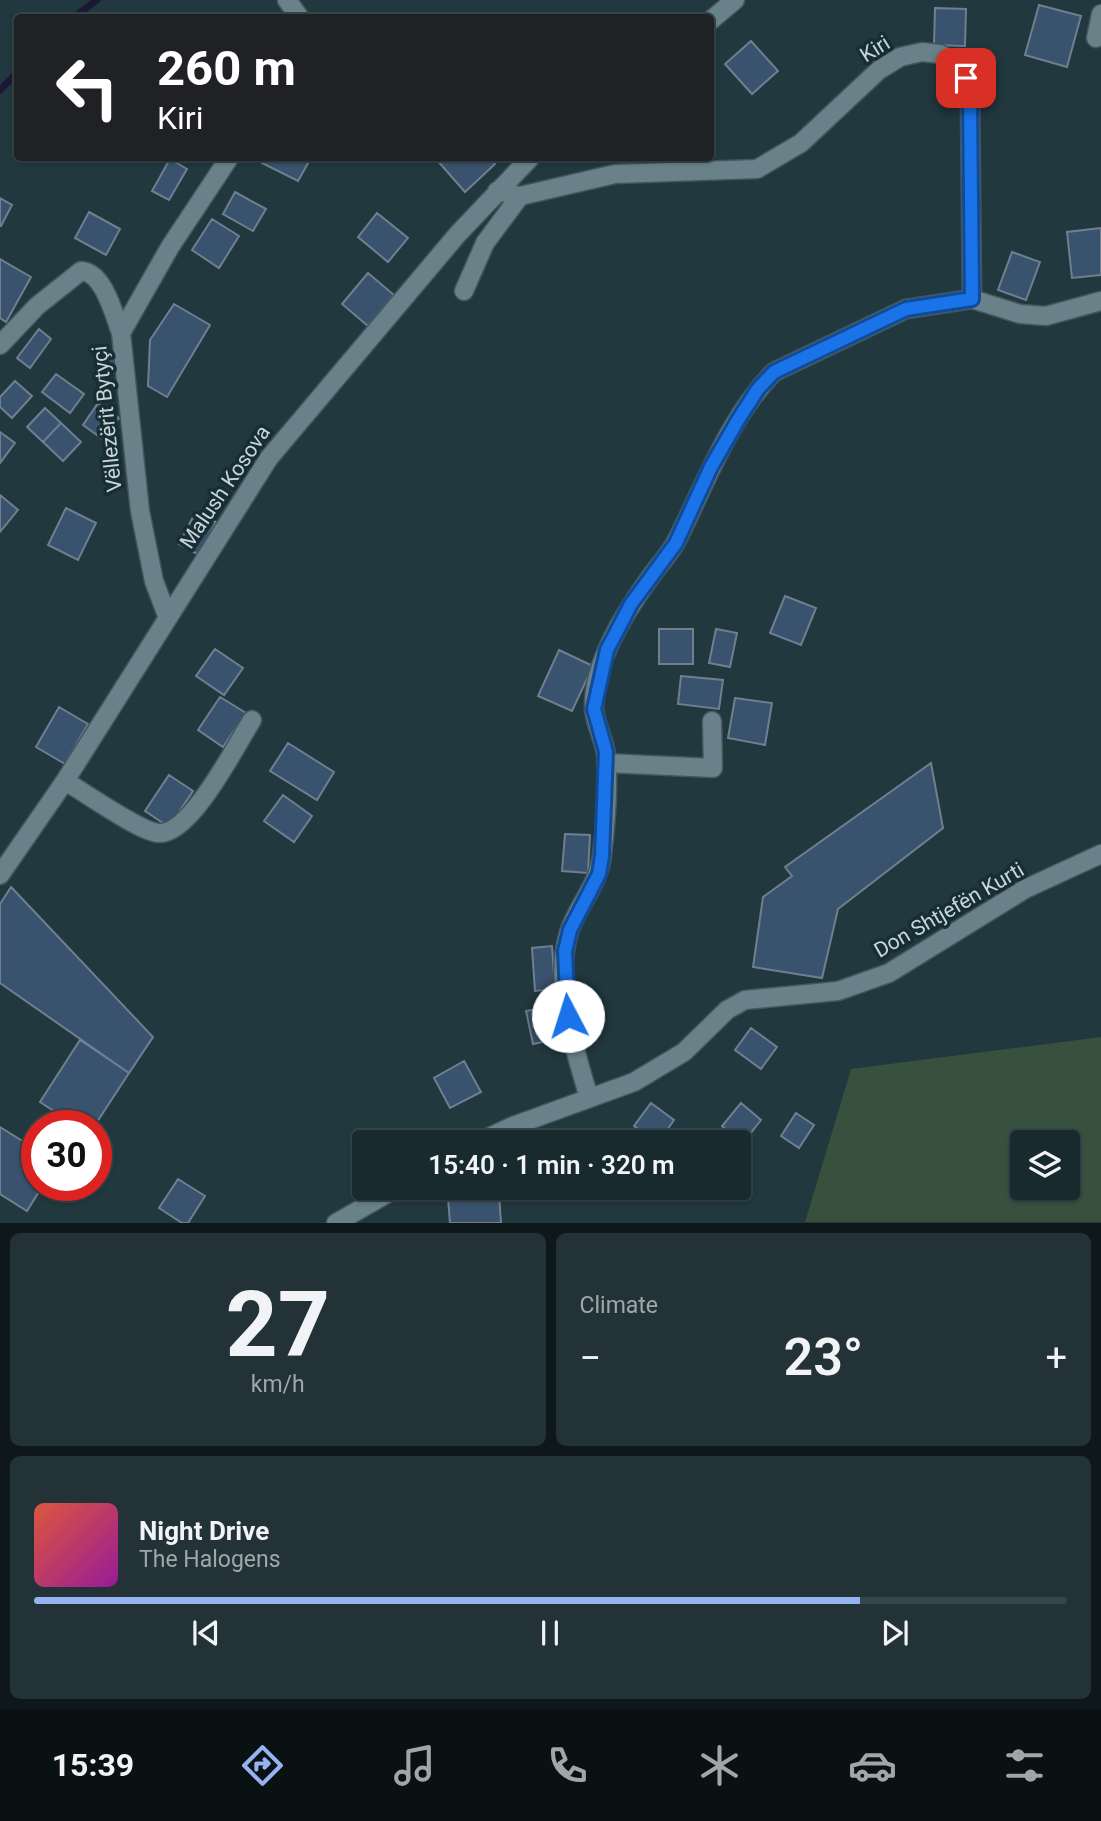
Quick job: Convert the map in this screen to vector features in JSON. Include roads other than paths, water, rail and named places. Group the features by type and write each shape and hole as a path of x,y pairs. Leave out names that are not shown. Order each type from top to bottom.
{"street":[{"path":"714,15 735,0"},
{"path":"1096,38 1101,15"},
{"name":"Kiri","path":"497,191 520,196 615,174 757,169 801,143 879,70 911,55 940,54 956,64 966,78 970,99 972,299"},
{"name":"Vëllezërit Bytyçi","path":"168,618 154,581 140,511 121,333 170,247 227,161"},
{"name":"Malush Kosova","path":"0,875 65,781 269,458 497,191 527,161"},
{"path":"464,291 485,243 520,196"},
{"path":"0,345 37,306 81,271 91,273 100,284 121,333"},
{"path":"589,1098 568,1016 565,951 570,930 599,874 602,856 606,762 594,709 607,650 631,604 676,543 711,467 758,389 774,372 906,309 972,299 1032,316 1046,316 1101,301"},
{"path":"65,781 142,827 156,833 168,832 190,814 205,794 252,720"},
{"path":"606,762 713,768 712,721"},
{"name":"Don Shtjefën Kurti","path":"509,1130 634,1082 660,1069 684,1052 727,1010 745,1000 838,991 889,973 1025,889 1101,854"},
{"path":"335,1223 376,1200"}],"waterway":[{"path":"78,14 97,0"},
{"path":"0,90 14,76"}]}
